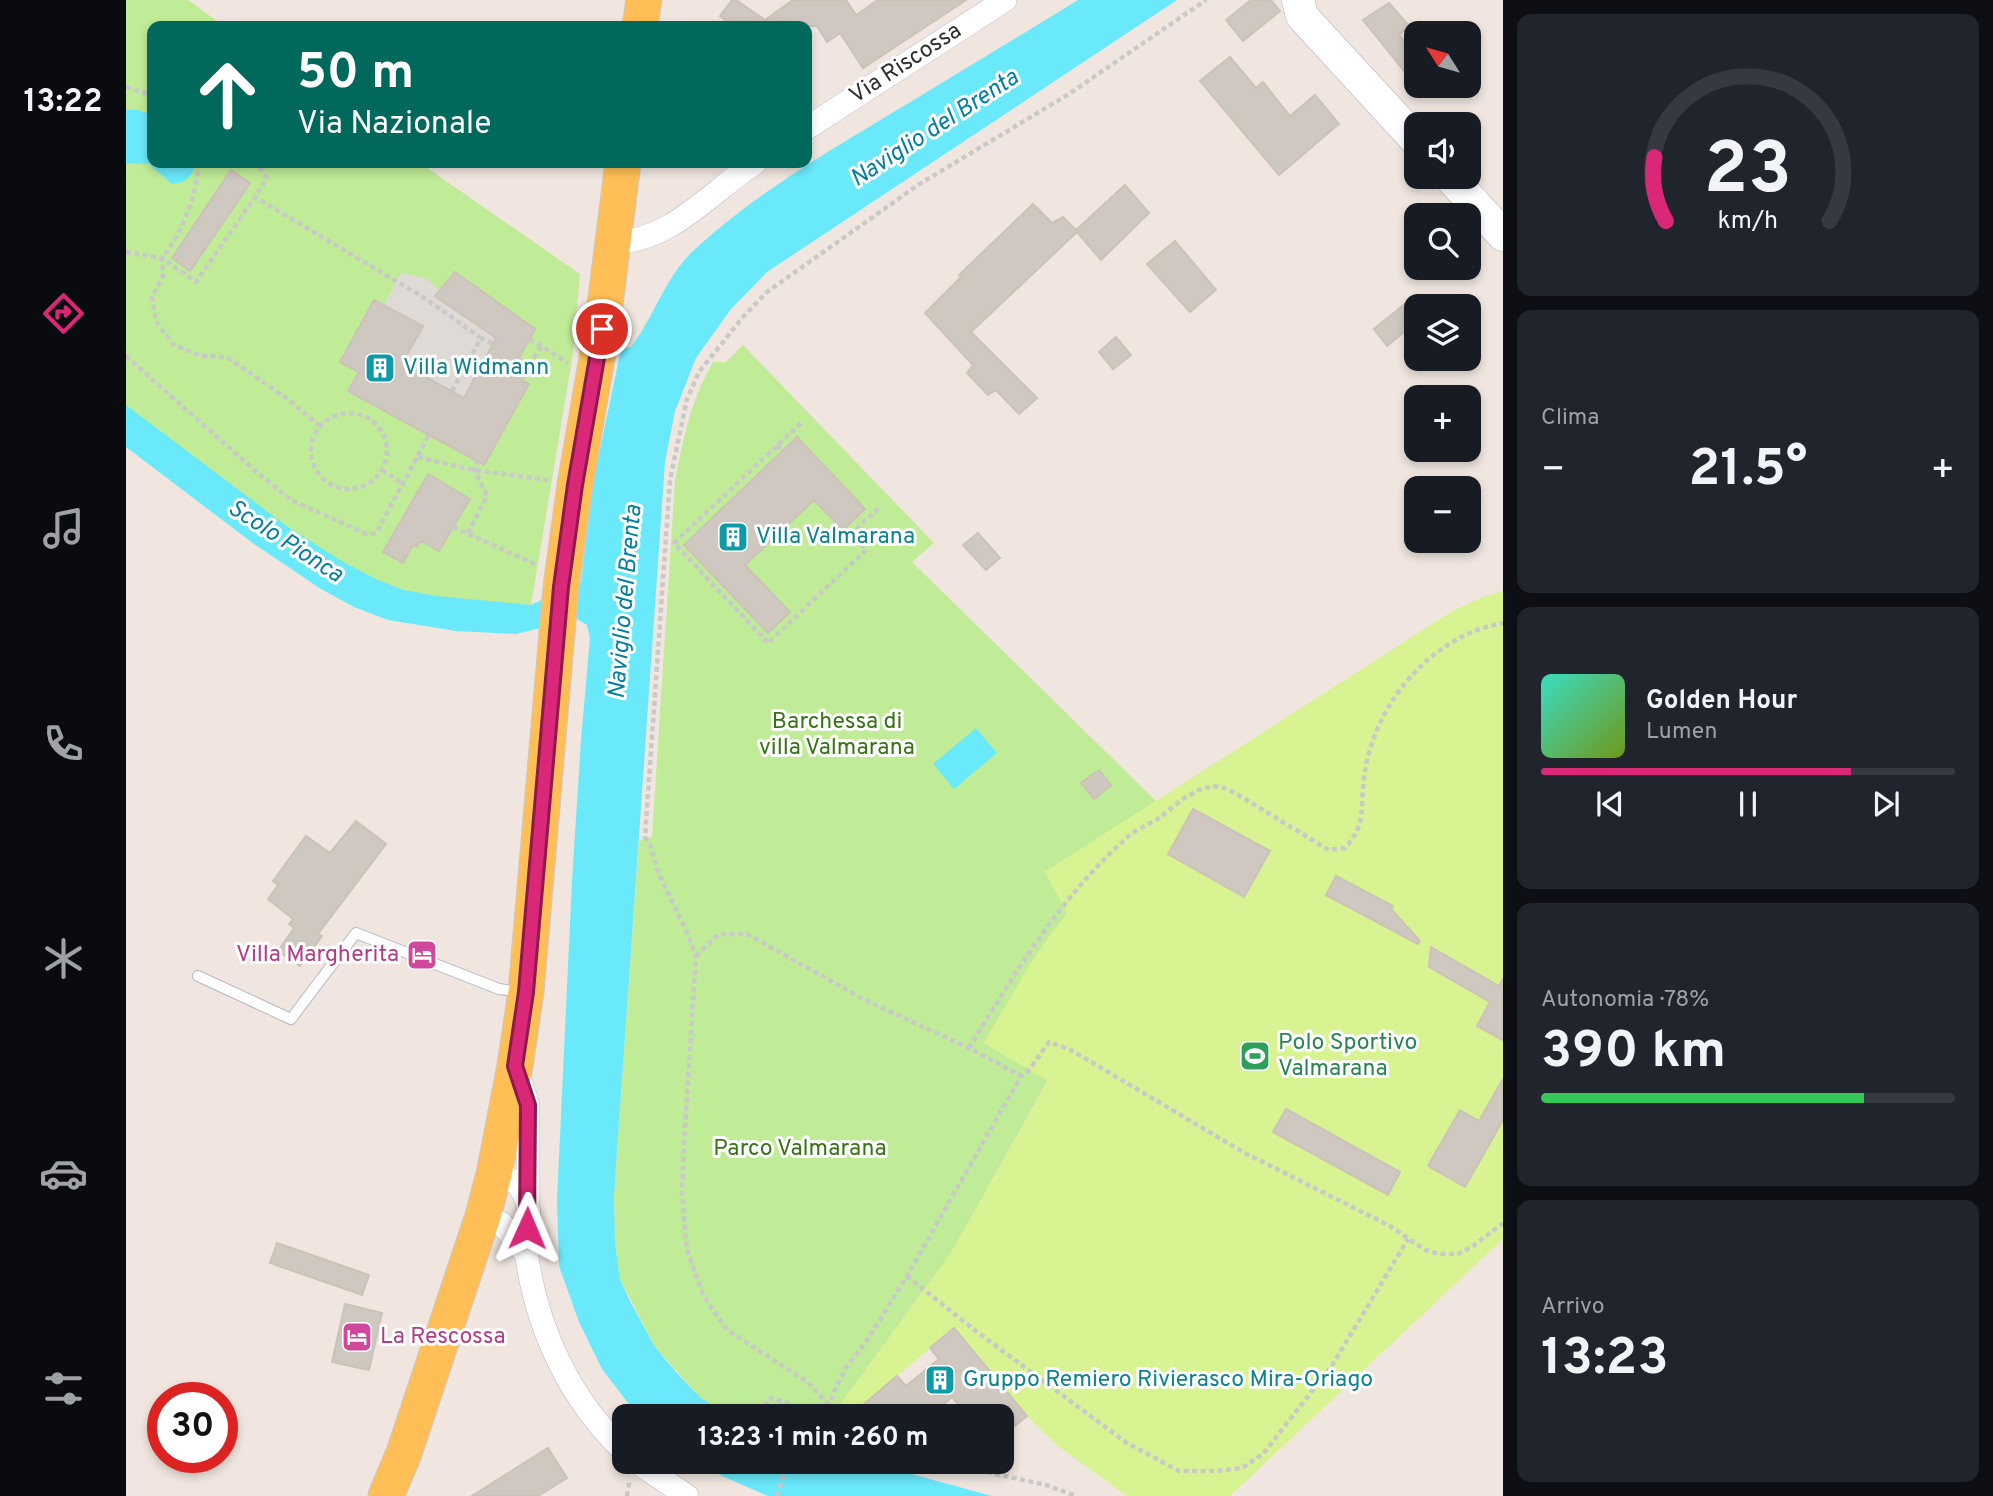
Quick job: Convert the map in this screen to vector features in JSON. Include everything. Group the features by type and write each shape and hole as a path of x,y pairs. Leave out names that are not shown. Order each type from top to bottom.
{"main road":[{"path":"641,21 643,0"},
{"path":"386,1496 404,1453 483,1216 515,1066 526,992 556,636 550,576 602,329 622,168"}],"street":[{"name":"Via Riscossa","path":"812,125 1005,0"},
{"path":"1298,0 1303,16 1404,127"},
{"path":"614,242 627,242 649,236 675,224 748,168"},
{"path":"1461,189 1503,235"},
{"path":"515,1066 528,1105 526,1254 534,1295 552,1348 567,1381 612,1438"},
{"path":"494,1174 511,1179 520,1187 528,1202"},
{"path":"483,1216 501,1223 526,1254"},
{"path":"639,1474 687,1496"}],"lane":[{"path":"198,976 290,1019 356,933 499,989 526,992"}],"path":[{"path":"827,1404 809,1383 727,1330 704,1295 687,1250 682,1193 695,956 688,933 657,867 653,849 645,838 670,480 687,399 699,372 767,292 918,185 1069,94 1206,0"},
{"path":"126,87 147,93"},
{"path":"199,168 183,225 176,241 162,258 163,276 152,297 156,321 173,344 201,356 228,357 289,400 320,426"},
{"path":"126,252 162,258 196,282 267,178 260,168"},
{"path":"255,197 426,299 493,344"},
{"path":"452,391 481,338"},
{"path":"530,339 578,369 594,370"},
{"path":"521,380 541,346"},
{"path":"126,356 291,500 367,534 376,533 429,435"},
{"path":"519,359 530,365"},
{"path":"341,413 365,416 376,424 387,446 387,458 382,470 374,480 363,487 338,488 318,474 312,462 310,450 313,438 329,418 341,413"},
{"path":"801,423 674,543 768,643 866,550 851,534 881,506"},
{"path":"777,445 783,451"},
{"path":"418,457 474,470 552,481"},
{"path":"468,533 487,496 474,470 477,462"},
{"path":"382,470 403,484"},
{"path":"453,527 550,576"},
{"path":"969,1048 1023,958 1076,891 1133,832 1205,788 1220,787 1235,793 1329,850 1345,848 1354,838 1363,818 1364,778 1369,754 1391,700 1412,674 1433,656 1458,640 1503,623"},
{"path":"695,956 719,934 747,934 863,999 969,1048 1021,1076"},
{"path":"828,1404 846,1368 866,1342 907,1276 1021,1076 1029,1070 1049,1042 1071,1050 1243,1152 1390,1226 1425,1250 1440,1254 1458,1254 1503,1223"},
{"path":"907,1276 977,1332 1127,1443 1179,1471 1215,1471 1242,1468 1263,1454 1333,1364 1408,1239"},
{"path":"767,1404 770,1398 790,1404"},
{"path":"627,1496 631,1474"},
{"path":"776,1496 784,1474"},
{"path":"996,1474 1046,1485 1076,1496"}],"green space":[{"path":"126,0 188,0 217,21 147,21 147,168 427,168 580,274 573,353 531,605 435,597 389,585 360,572 271,515 126,405"},
{"path":"743,345 934,543 912,562 1156,801 1045,872 1068,912 1034,958 984,1043 1048,1080 951,1253 841,1404 711,1404 701,1398 655,1347 620,1279 615,1243 614,1195 639,840 652,837 675,481 689,420 705,376 713,362 726,362"},
{"name":"Polo Sportivo Valmarana","path":"1503,591 1503,1239 1230,1496 1127,1496 1058,1446 1026,1415 954,1328 864,1404 841,1404 951,1253 1048,1081 984,1043 1034,958 1067,913 1045,872 1454,610"}],"shaded area":[{"path":"401,273 426,278 440,290 435,296 496,338 464,398 402,364 423,326 384,305"}],"water":[{"path":"1078,0 1177,0 767,272 731,309 696,358 675,411 665,462 614,1195 615,1243 620,1279 655,1347 701,1398 711,1404 629,1404 602,1369 579,1322 559,1266 557,1200 572,881 590,638 587,625 577,619 516,634 456,631 388,620 354,607 321,589 254,544 126,447 126,405 285,525 345,563 378,580 404,590 436,596 531,605 581,582 592,488 621,349 631,347 673,275 691,253 759,197 803,168 812,168 812,163"},
{"path":"126,110 138,110 147,113 147,164 126,163"},
{"path":"154,168 194,168 188,178 172,184"},
{"path":"976,728 997,753 954,789 933,764"},
{"path":"719,1474 912,1474 992,1496 768,1496"}],"building":[{"path":"732,0 765,20 793,0 846,0 856,15 878,0 966,0 863,68 840,33 827,42 817,26 812,26 812,21 726,21 720,16"},
{"path":"1251,0 1271,0 1280,11 1243,41 1226,20"},
{"path":"1389,3 1405,21 1404,30 1399,35 1404,41 1404,71 1363,20"},
{"path":"1230,57 1256,88 1263,82 1290,116 1315,95 1339,124 1279,175 1200,81"},
{"path":"231,170 250,183 190,271 172,258"},
{"path":"1125,185 1149,213 1101,260 1077,232 971,332 1037,398 1019,414 996,390 988,395 967,373 973,365 925,313 961,277 959,275 1033,204 1052,223 1063,217 1076,230"},
{"path":"1175,241 1216,290 1190,312 1147,264"},
{"name":"Villa Widmann","path":"455,272 535,329 510,374 529,384 484,465 348,391 359,372 340,362 374,300 423,326 402,364 464,398 496,338 435,296"},
{"path":"1404,305 1404,332 1387,346 1374,329"},
{"path":"1116,337 1131,355 1113,369 1099,352"},
{"name":"Villa Valmarana","path":"797,437 865,509 843,530 814,500 745,565 790,612 768,633 684,545"},
{"path":"428,474 470,499 439,551 421,541 417,547 413,545 403,563 383,552"},
{"path":"978,533 1000,558 986,570 963,545"},
{"path":"1099,770 1111,785 1094,799 1081,783"},
{"path":"1193,809 1270,851 1244,897 1168,854"},
{"path":"356,821 386,844 318,934 322,936 300,966 278,951 294,928 289,924 293,919 268,899 278,885 273,881 306,836 330,853"},
{"path":"1336,876 1393,906 1391,909 1420,941 1418,944 1326,895"},
{"path":"1431,947 1499,986 1503,979 1503,1040 1477,1026 1490,1002 1429,967"},
{"path":"1503,1079 1503,1120 1465,1187 1428,1166 1460,1110 1479,1121"},
{"path":"1286,1109 1400,1172 1388,1195 1273,1132"},
{"path":"277,1243 369,1275 362,1295 270,1263"},
{"name":"La Rescossa","path":"345,1304 382,1313 369,1370 332,1362"},
{"path":"954,1328 1027,1416 1014,1426 1014,1404 958,1404 952,1397 944,1404 864,1404 897,1376 906,1386 939,1359 930,1348"},
{"path":"548,1448 567,1478 538,1496 472,1496"}],"place":[{"name":"Villa Widmann","path":"380,368"},
{"name":"Villa Valmarana","path":"733,537"},
{"name":"Villa Margherita","path":"422,955"},
{"name":"Polo Sportivo Valmarana","path":"1255,1056"},
{"name":"La Rescossa","path":"357,1337"},
{"name":"Gruppo Remiero Rivierasco Mira-Oriago","path":"940,1380"}],"route":[{"path":"527,1228 528,1105 515,1066 526,992 561,587 575,485 602,329"}],"water label":[{"name":"Naviglio del Brenta","path":"935,129"},
{"name":"Scolo Pionca","path":"285,542"},
{"name":"Naviglio del Brenta","path":"626,602"}],"park label":[{"name":"Barchessa di villa Valmarana","path":"837,735"},
{"name":"Parco Valmarana","path":"800,1149"}]}
